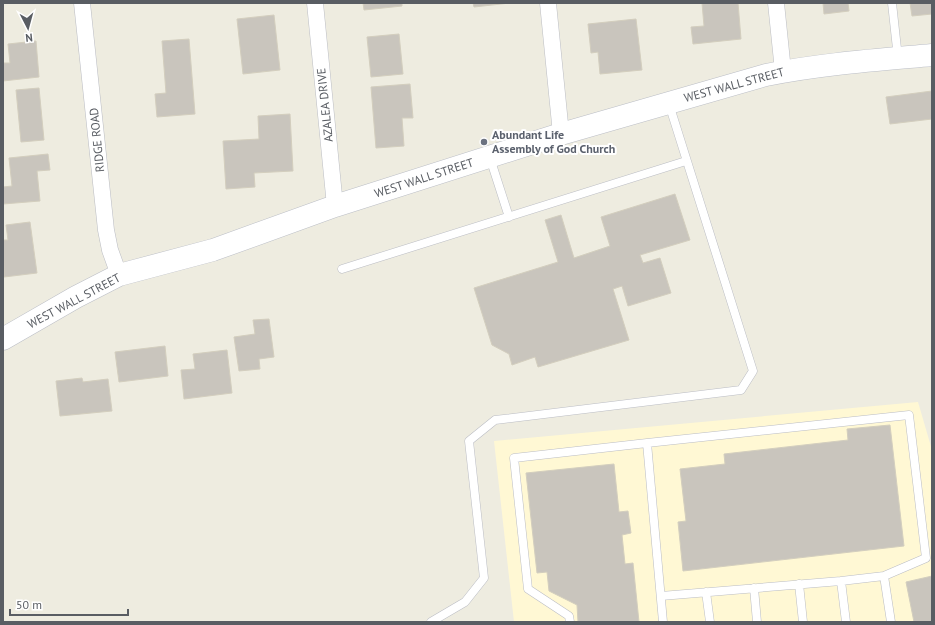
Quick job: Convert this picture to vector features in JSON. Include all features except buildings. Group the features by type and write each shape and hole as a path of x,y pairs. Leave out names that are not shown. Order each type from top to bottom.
{"street":[{"name":"RIDGE ROAD","path":"82,3 106,230 110,250 120,275"},
{"name":"AZALEA DRIVE","path":"315,3 335,206"},
{"path":"548,3 561,134"},
{"path":"776,3 783,71"},
{"name":"WEST WALL STREET","path":"3,339 76,296 120,275 212,250 335,206 561,134 783,71 932,55"}],"lane":[{"path":"892,3 898,58"},
{"path":"431,622 465,602 484,578 469,441 495,420 741,390 753,371 669,103"},
{"path":"490,157 509,217"},
{"path":"342,269 686,161"},
{"path":"570,622 569,616 528,589 514,458 909,415 926,558 884,576 661,596"},
{"path":"646,443 663,622"},
{"path":"884,576 891,622"},
{"path":"841,580 846,622"},
{"path":"799,584 803,622"},
{"path":"754,588 757,622"},
{"path":"706,592 710,622"}],"shaded area":[{"path":"918,402 932,450 932,622 514,622 494,441"}],"place":[{"name":"Abundant Life Assembly of God Church","path":"484,142"}]}
